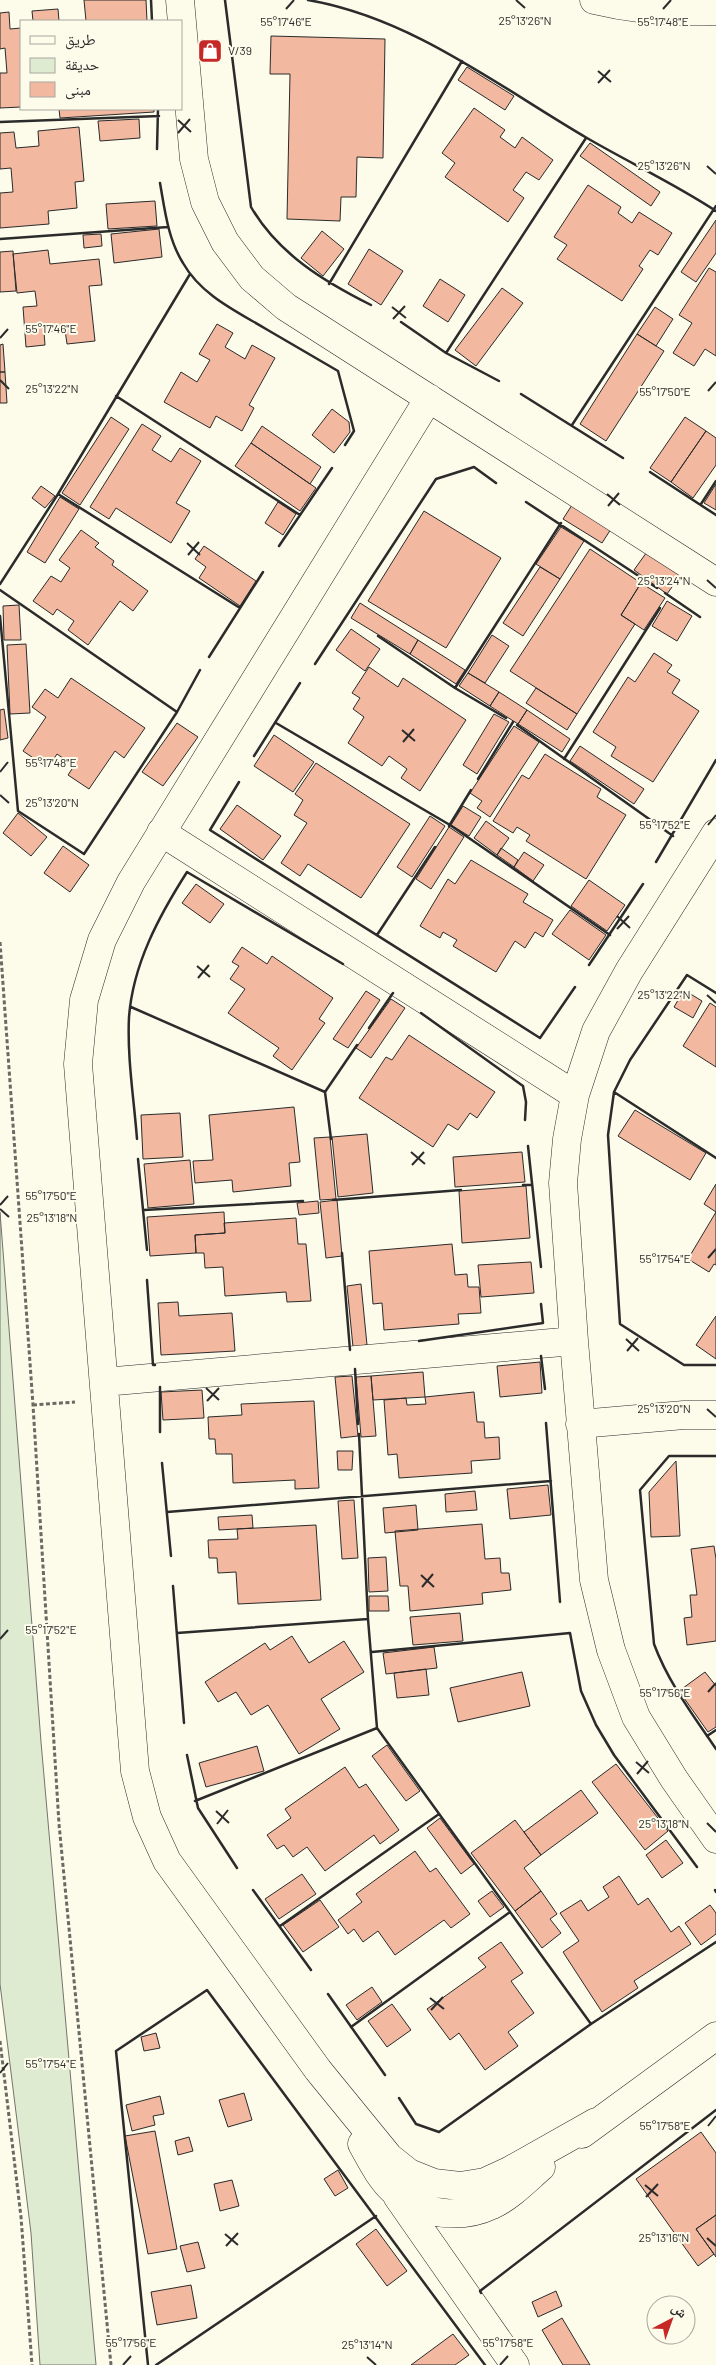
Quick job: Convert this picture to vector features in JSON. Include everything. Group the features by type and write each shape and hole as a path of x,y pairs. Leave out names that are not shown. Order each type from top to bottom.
{"street":[{"path":"180,0 182,20"},
{"path":"594,0 616,6 676,13 716,11"},
{"path":"182,23 194,159 205,202 225,242 252,278 286,307 716,582"},
{"path":"429,398 131,882 102,940 84,1000 79,1055 136,1771 147,1817 167,1861 318,2070 389,2157 409,2173 434,2183 460,2186 485,2182 509,2171 596,2122"},
{"path":"161,832 575,1094"},
{"path":"716,833 629,971 596,1031 575,1094 567,1138 563,1183 580,1424 594,1580 611,1650 636,1717 674,1779 716,1839"},
{"path":"105,1390 574,1341"},
{"path":"580,1424 684,1415 716,1415"},
{"path":"394,2192 416,2206 442,2214 468,2213 493,2205 596,2122 716,2036"},
{"path":"318,2070 377,2171 394,2192 515,2365"}],"path":[{"path":"0,942 33,1405 59,1824 111,2365"},
{"path":"33,1405 105,1390"},
{"path":"0,2041 21,2217 32,2365"}],"green space":[{"path":"0,1212 41,1742 96,2365 40,2365 31,2233 0,1984"}],"building":[{"path":"84,0 146,0 147,20 86,20"},
{"path":"58,9 59,20 33,20 32,11"},
{"path":"9,12 10,29 20,28 20,107 0,108 0,73 7,73 5,48 0,49 0,13"},
{"path":"271,36 385,39 383,158 357,157 356,197 341,197 340,221 287,219 290,74 270,74"},
{"path":"467,67 514,96 505,110 458,80"},
{"path":"474,108 505,130 500,137 515,148 522,137 553,160 539,180 526,172 513,190 524,198 508,222 445,177 455,163 442,153"},
{"path":"59,110 154,110 154,112 60,118"},
{"path":"139,119 140,138 100,141 98,121"},
{"path":"79,127 84,181 75,182 77,208 48,211 49,224 0,228 0,193 13,192 11,168 0,169 0,133 14,132 16,148 39,146 38,131"},
{"path":"590,143 660,192 651,206 580,156"},
{"path":"588,185 621,207 618,213 632,223 639,212 672,233 658,255 650,250 639,266 643,269 622,301 557,259 567,245 554,237"},
{"path":"155,201 157,226 108,229 106,204"},
{"path":"716,220 716,253 696,282 681,272"},
{"path":"159,229 162,257 114,263 111,234"},
{"path":"322,231 344,249 323,276 301,258"},
{"path":"101,234 102,246 84,248 83,235"},
{"path":"369,249 403,271 381,305 348,284"},
{"path":"48,250 50,264 99,259 102,285 89,286 95,341 67,344 65,330 44,332 45,345 26,347 23,307 37,306 35,291 17,293 13,254"},
{"path":"13,251 16,291 0,292 0,252"},
{"path":"709,268 716,272 716,356 705,349 694,366 673,353 692,323 679,315"},
{"path":"440,279 465,295 448,322 423,306"},
{"path":"502,288 523,303 476,366 455,350"},
{"path":"655,307 673,319 656,346 637,334"},
{"path":"217,324 233,333 225,347 245,359 252,345 275,358 249,405 254,408 242,431 216,416 210,428 164,402 181,372 197,382 210,360 199,354"},
{"path":"637,334 664,351 606,441 580,424"},
{"path":"3,344 5,372 0,372 0,345"},
{"path":"0,372 5,372 7,403 0,403"},
{"path":"332,409 349,422 350,432 334,453 312,435"},
{"path":"111,417 129,429 80,505 62,493"},
{"path":"685,417 706,431 671,482 650,468"},
{"path":"142,424 161,436 152,450 171,462 180,448 201,461 176,503 190,511 171,543 116,508 109,519 90,507"},
{"path":"262,426 321,467 310,484 251,443"},
{"path":"706,431 716,438 716,465 693,498 671,482"},
{"path":"251,443 316,488 300,511 235,466"},
{"path":"716,484 716,510 704,503"},
{"path":"41,486 55,496 45,508 32,498"},
{"path":"60,497 79,509 45,563 27,552"},
{"path":"278,502 296,514 283,535 265,523"},
{"path":"572,505 611,529 602,543 563,519"},
{"path":"424,511 501,558 446,648 368,601"},
{"path":"561,527 584,541 560,579 536,564"},
{"path":"81,530 99,543 95,547 114,561 112,565 148,591 133,611 120,601 88,645 68,630 74,621 57,609 53,615 33,601 51,576 61,582 70,568 59,560"},
{"path":"204,546 256,581 240,606 199,578 206,567 195,559"},
{"path":"590,549 641,583 621,615 635,624 577,714 510,671"},
{"path":"649,549 682,573 667,594 634,570"},
{"path":"540,567 560,579 523,636 503,623"},
{"path":"641,583 665,598 644,630 621,615"},
{"path":"667,601 692,616 677,641 652,626"},
{"path":"360,603 418,640 410,654 351,618"},
{"path":"19,605 21,640 4,640 3,606"},
{"path":"351,629 380,649 365,671 336,650"},
{"path":"492,635 509,646 485,683 468,673"},
{"path":"418,640 465,670 456,684 410,654"},
{"path":"26,644 30,713 10,714 7,645"},
{"path":"654,653 672,665 667,672 680,680 672,693 699,711 653,782 611,756 616,747 593,732 628,677 635,682"},
{"path":"369,667 398,687 403,678 466,720 420,791 401,778 407,769 389,756 382,766 348,743 364,717 353,709 360,698 352,693"},
{"path":"468,673 499,692 490,706 459,686"},
{"path":"71,678 145,728 124,758 115,751 89,789 68,775 74,766 57,754 48,768 23,751 46,717 32,707 45,689 58,698"},
{"path":"536,688 577,714 567,730 526,703"},
{"path":"499,692 527,710 518,724 490,706"},
{"path":"4,709 8,738 0,740 0,710"},
{"path":"527,710 570,739 562,752 518,724"},
{"path":"494,714 509,722 477,774 463,765"},
{"path":"177,723 198,737 163,786 142,772"},
{"path":"514,726 539,742 490,817 477,808 482,801 470,793"},
{"path":"274,735 314,762 293,792 254,766"},
{"path":"580,746 644,789 634,804 570,761"},
{"path":"545,754 601,789 597,797 626,815 586,879 526,841 530,835 517,827 513,833 493,821 522,775 529,779"},
{"path":"316,763 410,824 361,898 308,864 300,876 281,863 307,823 294,815 303,800 295,794"},
{"path":"237,805 281,836 263,860 220,829"},
{"path":"463,806 481,817 469,836 451,825"},
{"path":"18,813 47,837 31,856 3,833"},
{"path":"430,816 445,826 412,877 397,867"},
{"path":"486,821 509,838 497,855 474,838"},
{"path":"449,827 464,837 431,889 416,879"},
{"path":"63,846 89,865 70,892 44,873"},
{"path":"501,848 518,860 514,867 497,855"},
{"path":"524,852 544,865 533,881 514,867"},
{"path":"471,860 528,894 523,902 553,920 543,937 535,932 525,948 515,941 496,972 453,946 457,940 443,932 440,938 420,926 448,879 455,884"},
{"path":"589,880 625,905 607,931 571,906"},
{"path":"196,884 224,904 210,923 182,903"},
{"path":"570,910 606,935 589,960 552,934"},
{"path":"242,947 267,964 272,956 333,998 319,1019 325,1023 292,1070 273,1056 279,1048 228,1013 245,989 230,979 239,966 232,962"},
{"path":"684,990 702,1001 693,1018 674,1007"},
{"path":"366,991 380,1000 348,1048 333,1039"},
{"path":"391,999 405,1008 371,1058 356,1048"},
{"path":"710,1003 716,1007 716,1067 683,1046"},
{"path":"409,1035 495,1092 477,1118 470,1113 458,1130 448,1124 433,1147 359,1098 386,1057 392,1060"},
{"path":"294,1107 300,1162 289,1163 291,1186 233,1192 232,1180 195,1183 193,1161 213,1160 209,1115"},
{"path":"635,1110 706,1153 690,1180 618,1136"},
{"path":"180,1113 183,1157 143,1159 141,1115"},
{"path":"367,1134 373,1193 338,1197 332,1137"},
{"path":"330,1137 336,1199 320,1200 314,1138"},
{"path":"522,1152 525,1182 455,1187 453,1157"},
{"path":"190,1160 194,1204 148,1208 144,1164"},
{"path":"716,1184 716,1212 704,1204"},
{"path":"526,1186 530,1238 462,1243 459,1191"},
{"path":"337,1200 342,1256 326,1258 320,1202"},
{"path":"318,1201 319,1213 299,1215 297,1203"},
{"path":"224,1212 225,1233 195,1235 196,1253 150,1256 147,1217"},
{"path":"716,1212 716,1265 714,1264 709,1272 688,1259"},
{"path":"296,1218 298,1244 306,1244 311,1301 287,1302 286,1292 225,1296 223,1267 205,1268 204,1253 196,1253 195,1235 225,1233 224,1223"},
{"path":"452,1244 455,1275 467,1274 468,1287 479,1287 481,1313 458,1314 459,1324 384,1330 382,1303 373,1304 369,1251"},
{"path":"531,1262 534,1293 481,1297 478,1265"},
{"path":"361,1284 367,1345 353,1347 347,1286"},
{"path":"178,1302 179,1316 232,1313 235,1351 161,1355 158,1303"},
{"path":"716,1316 716,1359 696,1345"},
{"path":"540,1362 542,1393 500,1397 497,1366"},
{"path":"423,1372 425,1397 373,1400 371,1376"},
{"path":"352,1376 358,1436 341,1438 335,1377"},
{"path":"371,1376 376,1436 361,1437 356,1377"},
{"path":"202,1390 204,1418 163,1420 161,1392"},
{"path":"474,1392 477,1422 484,1422 485,1438 499,1437 500,1459 471,1461 472,1473 399,1478 397,1454 388,1455 384,1400 406,1398 407,1405 426,1404 425,1397"},
{"path":"314,1401 319,1488 295,1489 295,1480 233,1483 232,1454 216,1454 215,1439 209,1439 208,1417 242,1415 241,1404"},
{"path":"337,1451 353,1451 352,1470 338,1470"},
{"path":"676,1461 680,1536 651,1537 649,1492"},
{"path":"548,1485 551,1515 510,1519 507,1489"},
{"path":"475,1491 477,1510 446,1512 445,1494"},
{"path":"354,1500 358,1558 342,1559 338,1501"},
{"path":"416,1505 418,1530 385,1533 383,1508"},
{"path":"252,1515 253,1528 219,1530 218,1517"},
{"path":"482,1524 485,1559 500,1558 501,1573 509,1573 511,1590 482,1593 483,1604 410,1611 408,1586 400,1586 395,1531"},
{"path":"316,1525 321,1600 238,1604 236,1572 218,1573 217,1558 209,1558 208,1540 238,1539 237,1529"},
{"path":"714,1546 716,1559 716,1641 687,1645 684,1618 692,1617 690,1595 697,1595 691,1549"},
{"path":"386,1557 388,1591 369,1592 368,1558"},
{"path":"369,1596 388,1596 389,1611 369,1611"},
{"path":"460,1613 463,1641 413,1645 410,1617"},
{"path":"292,1636 309,1663 344,1641 364,1672 321,1699 340,1729 299,1754 268,1705 251,1715 236,1692 218,1702 205,1682 265,1643 270,1650"},
{"path":"434,1647 437,1668 386,1674 383,1653"},
{"path":"426,1669 429,1695 397,1698 394,1673"},
{"path":"522,1672 530,1706 458,1722 450,1688"},
{"path":"705,1672 716,1686 716,1727 708,1732 679,1691"},
{"path":"387,1745 420,1791 406,1801 372,1756"},
{"path":"257,1746 264,1771 206,1787 199,1763"},
{"path":"616,1764 668,1831 645,1850 592,1782"},
{"path":"345,1767 359,1788 366,1784 399,1830 380,1844 374,1835 325,1871 307,1847 293,1857 284,1845 277,1849 267,1835 291,1818 285,1809"},
{"path":"581,1790 598,1813 541,1855 524,1832"},
{"path":"440,1818 474,1864 461,1874 427,1828"},
{"path":"515,1820 541,1855 524,1868 541,1891 515,1911 471,1853"},
{"path":"666,1840 683,1863 662,1878 646,1855"},
{"path":"415,1851 430,1872 436,1868 470,1914 451,1928 444,1920 395,1955 378,1931 363,1942 354,1929 348,1934 338,1920 362,1902 356,1894"},
{"path":"302,1874 316,1894 279,1919 265,1899"},
{"path":"619,1876 638,1905 648,1898 671,1932 679,1926 691,1944 634,1981 638,1988 602,2012 563,1952 579,1941 560,1913 581,1900 588,1911 609,1897 603,1887"},
{"path":"492,1891 504,1907 490,1917 478,1901"},
{"path":"541,1891 557,1914 550,1919 561,1933 542,1948 515,1911"},
{"path":"320,1900 339,1927 303,1952 283,1925"},
{"path":"710,1905 716,1913 716,1934 701,1945 685,1923"},
{"path":"501,1942 523,1973 511,1981 534,2013 508,2032 518,2046 485,2070 459,2033 450,2040 427,2009 486,1967 478,1958"},
{"path":"372,1987 382,2002 357,2020 346,2005"},
{"path":"392,2004 411,2030 387,2047 368,2021"},
{"path":"156,2033 160,2048 144,2051 141,2037"},
{"path":"244,2093 252,2120 228,2127 219,2100"},
{"path":"160,2096 164,2114 153,2116 155,2125 132,2131 126,2105"},
{"path":"155,2131 177,2249 148,2254 125,2136"},
{"path":"701,2132 716,2153 716,2215 696,2229 714,2254 698,2266 636,2179"},
{"path":"189,2137 193,2151 178,2155 175,2141"},
{"path":"338,2170 348,2188 335,2196 324,2179"},
{"path":"232,2180 239,2206 220,2211 214,2184"},
{"path":"716,2215 716,2257 696,2229"},
{"path":"376,2229 407,2271 387,2286 356,2244"},
{"path":"198,2242 205,2268 187,2272 180,2246"},
{"path":"191,2285 197,2318 157,2325 151,2292"},
{"path":"556,2291 562,2306 538,2317 532,2302"},
{"path":"562,2318 590,2365 563,2365 542,2330"},
{"path":"453,2334 469,2355 455,2365 411,2365"}],"wall":[{"path":"151,0 152,20"},
{"path":"225,0 251,207 262,224 289,253 337,287 371,305"},
{"path":"308,0 346,9 383,22 419,38 487,76 587,138 716,211"},
{"path":"329,284 462,61"},
{"path":"157,149 158,110"},
{"path":"0,122 159,116"},
{"path":"446,353 586,138"},
{"path":"160,183 168,225 174,244 183,263 199,284 231,309 338,371 354,431 345,445"},
{"path":"572,425 716,206"},
{"path":"0,239 168,227"},
{"path":"0,584 58,494 190,274"},
{"path":"401,322 446,353 499,381"},
{"path":"521,394 623,458"},
{"path":"116,396 300,515"},
{"path":"315,664 436,479 474,467 496,483"},
{"path":"279,546 332,468"},
{"path":"650,472 716,515"},
{"path":"701,504 716,481"},
{"path":"58,494 240,608"},
{"path":"526,502 657,588"},
{"path":"455,688 561,523"},
{"path":"209,657 263,572"},
{"path":"0,590 177,712"},
{"path":"665,593 700,617"},
{"path":"564,759 660,608"},
{"path":"0,616 18,811 84,854 177,712 200,670"},
{"path":"378,636 455,688 506,718"},
{"path":"254,756 300,683"},
{"path":"478,779 513,722"},
{"path":"276,723 450,825 610,935"},
{"path":"517,725 673,836"},
{"path":"656,862 716,760"},
{"path":"239,782 210,830 540,1038 575,987"},
{"path":"449,826 471,790"},
{"path":"377,935 435,847"},
{"path":"137,1139 129,1048 131,997 142,959 157,923 187,872 343,964"},
{"path":"589,965 643,884"},
{"path":"716,993 687,975 630,1060 614,1092 608,1135 620,1324 684,1365 716,1365"},
{"path":"369,1028 393,993"},
{"path":"131,1007 325,1092 357,1045"},
{"path":"421,1013 523,1086 526,1102 525,1120"},
{"path":"325,1092 331,1139"},
{"path":"614,1092 716,1158"},
{"path":"528,1146 541,1267"},
{"path":"138,1159 147,1250"},
{"path":"523,1185 532,1185"},
{"path":"333,1200 461,1190"},
{"path":"144,1210 303,1201"},
{"path":"342,1253 350,1350"},
{"path":"147,1280 153,1365 155,1365"},
{"path":"419,1341 543,1323 541,1304"},
{"path":"541,1356 545,1389"},
{"path":"355,1369 358,1424"},
{"path":"160,1387 160,1432"},
{"path":"546,1423 560,1602"},
{"path":"359,1434 368,1619 377,1728 591,2024"},
{"path":"716,1456 669,1456 640,1490 654,1644 666,1672 716,1749"},
{"path":"162,1463 171,1556"},
{"path":"167,1512 551,1481"},
{"path":"173,1586 184,1723"},
{"path":"177,1633 368,1619"},
{"path":"372,1652 570,1633 581,1691 596,1725 614,1755 697,1867"},
{"path":"195,1801 377,1728"},
{"path":"707,1736 716,1730"},
{"path":"187,1755 198,1808 237,1868"},
{"path":"280,1926 439,1814"},
{"path":"253,1890 311,1970"},
{"path":"351,2027 510,1912"},
{"path":"399,2098 416,2124 439,2132 591,2024 716,1942"},
{"path":"148,2365 116,2051 207,1990 485,2365"},
{"path":"328,1994 385,2075"},
{"path":"481,2293 480,2291 716,2110"},
{"path":"156,2365 376,2216"}],"place":[{"name":"V/39","path":"210,51"}]}
